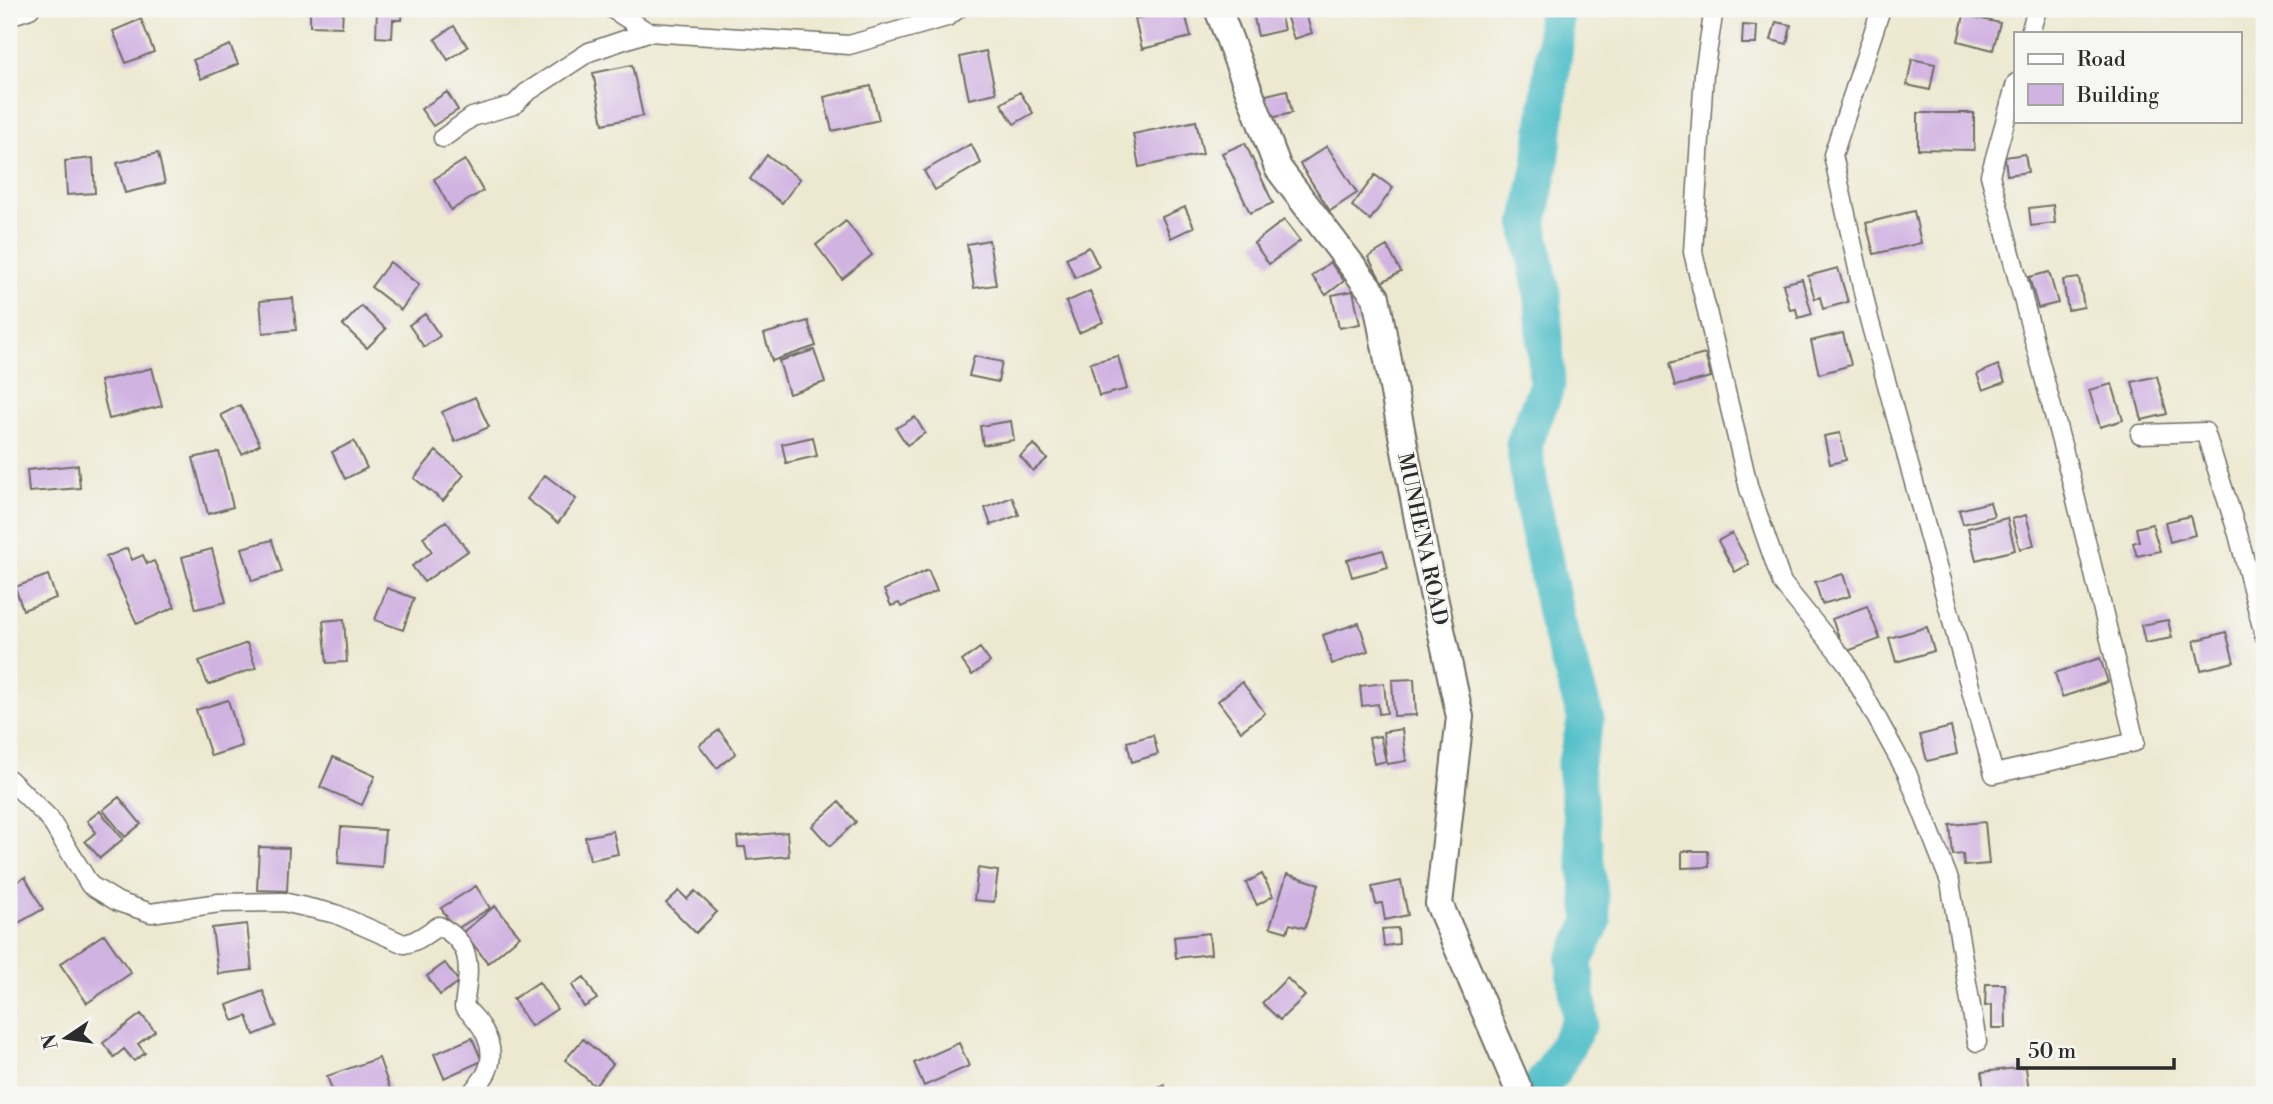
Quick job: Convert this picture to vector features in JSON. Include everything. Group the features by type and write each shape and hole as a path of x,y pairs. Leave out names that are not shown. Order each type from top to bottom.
{"street":[{"path":"9,16 30,9"},
{"path":"612,9 648,32"},
{"path":"443,138 472,117 514,105 526,93 589,52 648,32 849,45 947,18 958,9"},
{"name":"MUNHENA ROAD","path":"1218,9 1278,167 1376,297 1424,551 1461,717 1439,904 1521,1095"},
{"path":"1714,9 1704,73 1693,252 1749,489 1782,583 1846,662 1907,773 1950,882 1977,1042"},
{"path":"1881,9 1833,155 1869,319 1994,774 2136,742 2070,475 1990,175 2014,90"},
{"path":"2030,32 2037,9"},
{"path":"2140,434 2205,432 2238,534 2264,635"},
{"path":"9,779 49,818 90,885 118,902 151,913 219,903 283,902 336,914 404,944 416,942 439,926 452,932 465,949 469,967 464,1007 486,1033 490,1051 487,1071 470,1095"}],"building":[{"path":"310,9 343,9 342,27 310,26"},
{"path":"377,9 403,9 402,20 393,20 392,38 376,37"},
{"path":"1184,9 1191,37 1142,49 1135,19"},
{"path":"1279,9 1284,30 1258,36 1253,13"},
{"path":"1284,9 1304,9 1312,33 1294,39"},
{"path":"1964,15 2000,23 1993,50 1958,41"},
{"path":"141,19 154,52 126,63 113,31"},
{"path":"1776,22 1791,25 1787,44 1771,40"},
{"path":"1743,25 1757,26 1756,44 1742,44"},
{"path":"454,26 468,47 448,60 435,39"},
{"path":"230,45 238,64 201,79 193,60"},
{"path":"986,51 996,93 969,99 960,57"},
{"path":"1912,59 1935,64 1930,90 1907,85"},
{"path":"632,65 643,116 603,124 593,73"},
{"path":"871,86 879,120 832,131 824,97"},
{"path":"1287,90 1292,113 1271,118 1266,95"},
{"path":"447,92 458,110 433,126 421,109"},
{"path":"1020,92 1033,113 1014,124 1001,104"},
{"path":"1918,113 1974,113 1974,150 1918,149"},
{"path":"1196,121 1203,154 1139,167 1133,134"},
{"path":"1245,143 1273,203 1250,213 1222,153"},
{"path":"971,144 981,163 935,190 924,171"},
{"path":"1327,146 1357,193 1330,211 1300,164"},
{"path":"158,153 165,183 125,193 117,163"},
{"path":"2025,154 2028,172 2007,175 2005,157"},
{"path":"767,155 800,179 782,203 750,179"},
{"path":"93,158 95,193 67,195 65,161"},
{"path":"465,160 483,191 451,210 434,179"},
{"path":"1375,175 1393,188 1370,220 1352,206"},
{"path":"2053,205 2055,223 2031,226 2029,208"},
{"path":"1185,207 1194,227 1171,238 1162,217"},
{"path":"1914,211 1921,243 1874,254 1866,223"},
{"path":"1284,220 1300,241 1269,264 1254,243"},
{"path":"846,221 872,255 842,279 816,245"},
{"path":"989,240 996,285 974,288 967,244"},
{"path":"1387,246 1401,272 1382,282 1368,257"},
{"path":"1089,247 1099,267 1075,278 1066,258"},
{"path":"390,262 419,285 401,310 371,287"},
{"path":"1330,262 1344,281 1326,295 1312,276"},
{"path":"1838,268 1848,302 1823,309 1820,297 1815,299 1808,276"},
{"path":"2049,272 2058,303 2038,308 2029,277"},
{"path":"2079,278 2084,307 2068,310 2063,280"},
{"path":"1802,279 1812,314 1798,318 1796,309 1790,310 1783,284"},
{"path":"1090,291 1103,322 1079,333 1066,302"},
{"path":"1353,291 1360,324 1339,328 1332,295"},
{"path":"293,298 296,330 263,333 260,301"},
{"path":"361,306 386,329 367,348 343,325"},
{"path":"425,314 440,336 424,347 409,325"},
{"path":"808,321 816,346 772,361 764,334"},
{"path":"1843,333 1851,365 1819,374 1811,341"},
{"path":"814,350 825,382 789,394 779,361"},
{"path":"1705,354 1711,377 1675,386 1669,364"},
{"path":"974,356 1002,362 998,382 969,376"},
{"path":"1118,356 1127,389 1099,396 1090,363"},
{"path":"1998,365 2005,382 1983,390 1977,374"},
{"path":"152,368 162,406 109,419 100,381"},
{"path":"2157,376 2167,414 2142,420 2132,382"},
{"path":"2112,384 2123,420 2100,427 2089,390"},
{"path":"475,397 489,427 455,442 442,412"},
{"path":"240,405 260,444 242,454 221,415"},
{"path":"915,417 925,433 907,445 896,428"},
{"path":"1011,421 1014,440 983,445 980,426"},
{"path":"1840,433 1846,460 1830,464 1824,436"},
{"path":"813,437 817,456 786,463 782,444"},
{"path":"354,441 367,468 345,479 332,452"},
{"path":"1034,444 1047,459 1033,471 1020,456"},
{"path":"436,451 464,475 443,501 414,478"},
{"path":"219,452 233,507 208,514 193,458"},
{"path":"78,465 80,488 29,492 27,470"},
{"path":"545,475 576,499 558,523 527,499"},
{"path":"1012,497 1019,515 991,525 985,508"},
{"path":"1990,502 1994,516 1963,524 1959,510"},
{"path":"2026,515 2034,545 2020,549 2012,519"},
{"path":"2190,516 2195,535 2170,542 2165,522"},
{"path":"2007,518 2015,550 1976,560 1968,528"},
{"path":"446,521 468,551 424,582 412,566 432,552 423,537"},
{"path":"2152,524 2160,551 2137,556 2133,543 2139,541 2136,528"},
{"path":"1732,533 1749,564 1735,572 1718,541"},
{"path":"272,540 282,572 252,581 242,548"},
{"path":"127,548 132,560 143,555 147,564 154,561 175,607 137,624 106,557"},
{"path":"212,549 226,602 196,609 182,557"},
{"path":"1383,550 1388,567 1352,577 1347,560"},
{"path":"928,570 937,591 901,607 899,603 891,606 884,590"},
{"path":"1843,574 1850,596 1822,604 1815,582"},
{"path":"48,575 56,598 23,610 15,587"},
{"path":"387,588 414,598 403,630 375,620"},
{"path":"1867,606 1880,639 1845,652 1832,619"},
{"path":"344,619 347,662 327,663 323,621"},
{"path":"2168,620 2172,638 2145,643 2141,625"},
{"path":"1359,623 1368,651 1332,664 1323,635"},
{"path":"1927,627 1934,651 1896,662 1889,638"},
{"path":"2226,632 2234,662 2201,670 2194,641"},
{"path":"247,643 256,668 208,685 199,661"},
{"path":"980,648 990,662 972,675 962,661"},
{"path":"2100,658 2108,682 2062,697 2055,673"},
{"path":"1414,679 1416,715 1394,716 1392,680"},
{"path":"1242,682 1265,713 1241,731 1218,701"},
{"path":"1384,683 1387,713 1379,714 1378,704 1362,706 1360,686"},
{"path":"228,700 242,746 211,756 196,710"},
{"path":"1951,727 1957,754 1927,761 1920,735"},
{"path":"1402,729 1406,761 1387,764 1383,732"},
{"path":"719,730 736,753 717,768 699,745"},
{"path":"1153,735 1158,754 1132,762 1127,742"},
{"path":"1380,736 1386,761 1374,764 1369,738"},
{"path":"333,757 375,776 362,805 320,787"},
{"path":"119,797 141,824 125,837 103,810"},
{"path":"839,802 856,822 830,846 812,826"},
{"path":"100,811 123,839 100,858 85,841 96,832 87,821"},
{"path":"1985,822 1989,864 1964,866 1963,854 1953,855 1950,825"},
{"path":"341,827 385,830 382,867 338,863"},
{"path":"613,831 618,854 590,860 585,837"},
{"path":"787,832 789,856 747,860 745,847 738,847 737,837"},
{"path":"259,847 289,848 287,891 257,890"},
{"path":"1682,851 1708,851 1709,867 1682,868"},
{"path":"978,868 998,871 994,902 974,900"},
{"path":"1262,874 1273,896 1257,905 1246,883"},
{"path":"1287,874 1319,884 1305,928 1290,924 1287,932 1270,927"},
{"path":"25,877 43,909 11,927 9,886"},
{"path":"1401,881 1408,915 1385,920 1382,903 1376,904 1372,887"},
{"path":"476,886 490,908 455,930 441,908"},
{"path":"679,891 687,899 695,891 717,912 696,933 666,903"},
{"path":"495,906 520,936 488,963 463,932"},
{"path":"247,924 252,970 218,974 212,928"},
{"path":"1398,928 1399,944 1384,946 1382,929"},
{"path":"1209,933 1211,954 1176,958 1174,937"},
{"path":"104,934 131,973 87,1003 60,964"},
{"path":"445,963 459,982 440,995 427,976"},
{"path":"584,977 597,999 584,1007 572,985"},
{"path":"1287,978 1305,996 1280,1020 1262,1003"},
{"path":"539,982 557,1009 531,1026 513,999"},
{"path":"1986,984 2005,984 2006,1028 1992,1028 1992,1005 1985,1006"},
{"path":"263,991 276,1026 254,1035 247,1016 233,1021 227,1005"},
{"path":"141,1014 155,1031 138,1044 145,1053 134,1061 124,1049 114,1057 103,1043"},
{"path":"472,1038 482,1061 444,1078 434,1054"},
{"path":"583,1039 613,1064 595,1086 565,1060"},
{"path":"959,1043 969,1066 924,1086 914,1063"},
{"path":"379,1058 390,1089 373,1095 334,1095 327,1076"},
{"path":"2026,1067 2029,1093 1984,1095 1982,1072"},
{"path":"1164,1085 1169,1095 1143,1095"}],"waterway":[{"path":"1535,1095 1554,1069 1580,1021 1574,961 1593,922 1575,766 1586,719 1557,622 1524,444 1547,385 1543,298 1529,225 1541,163 1555,44 1555,9"}]}
